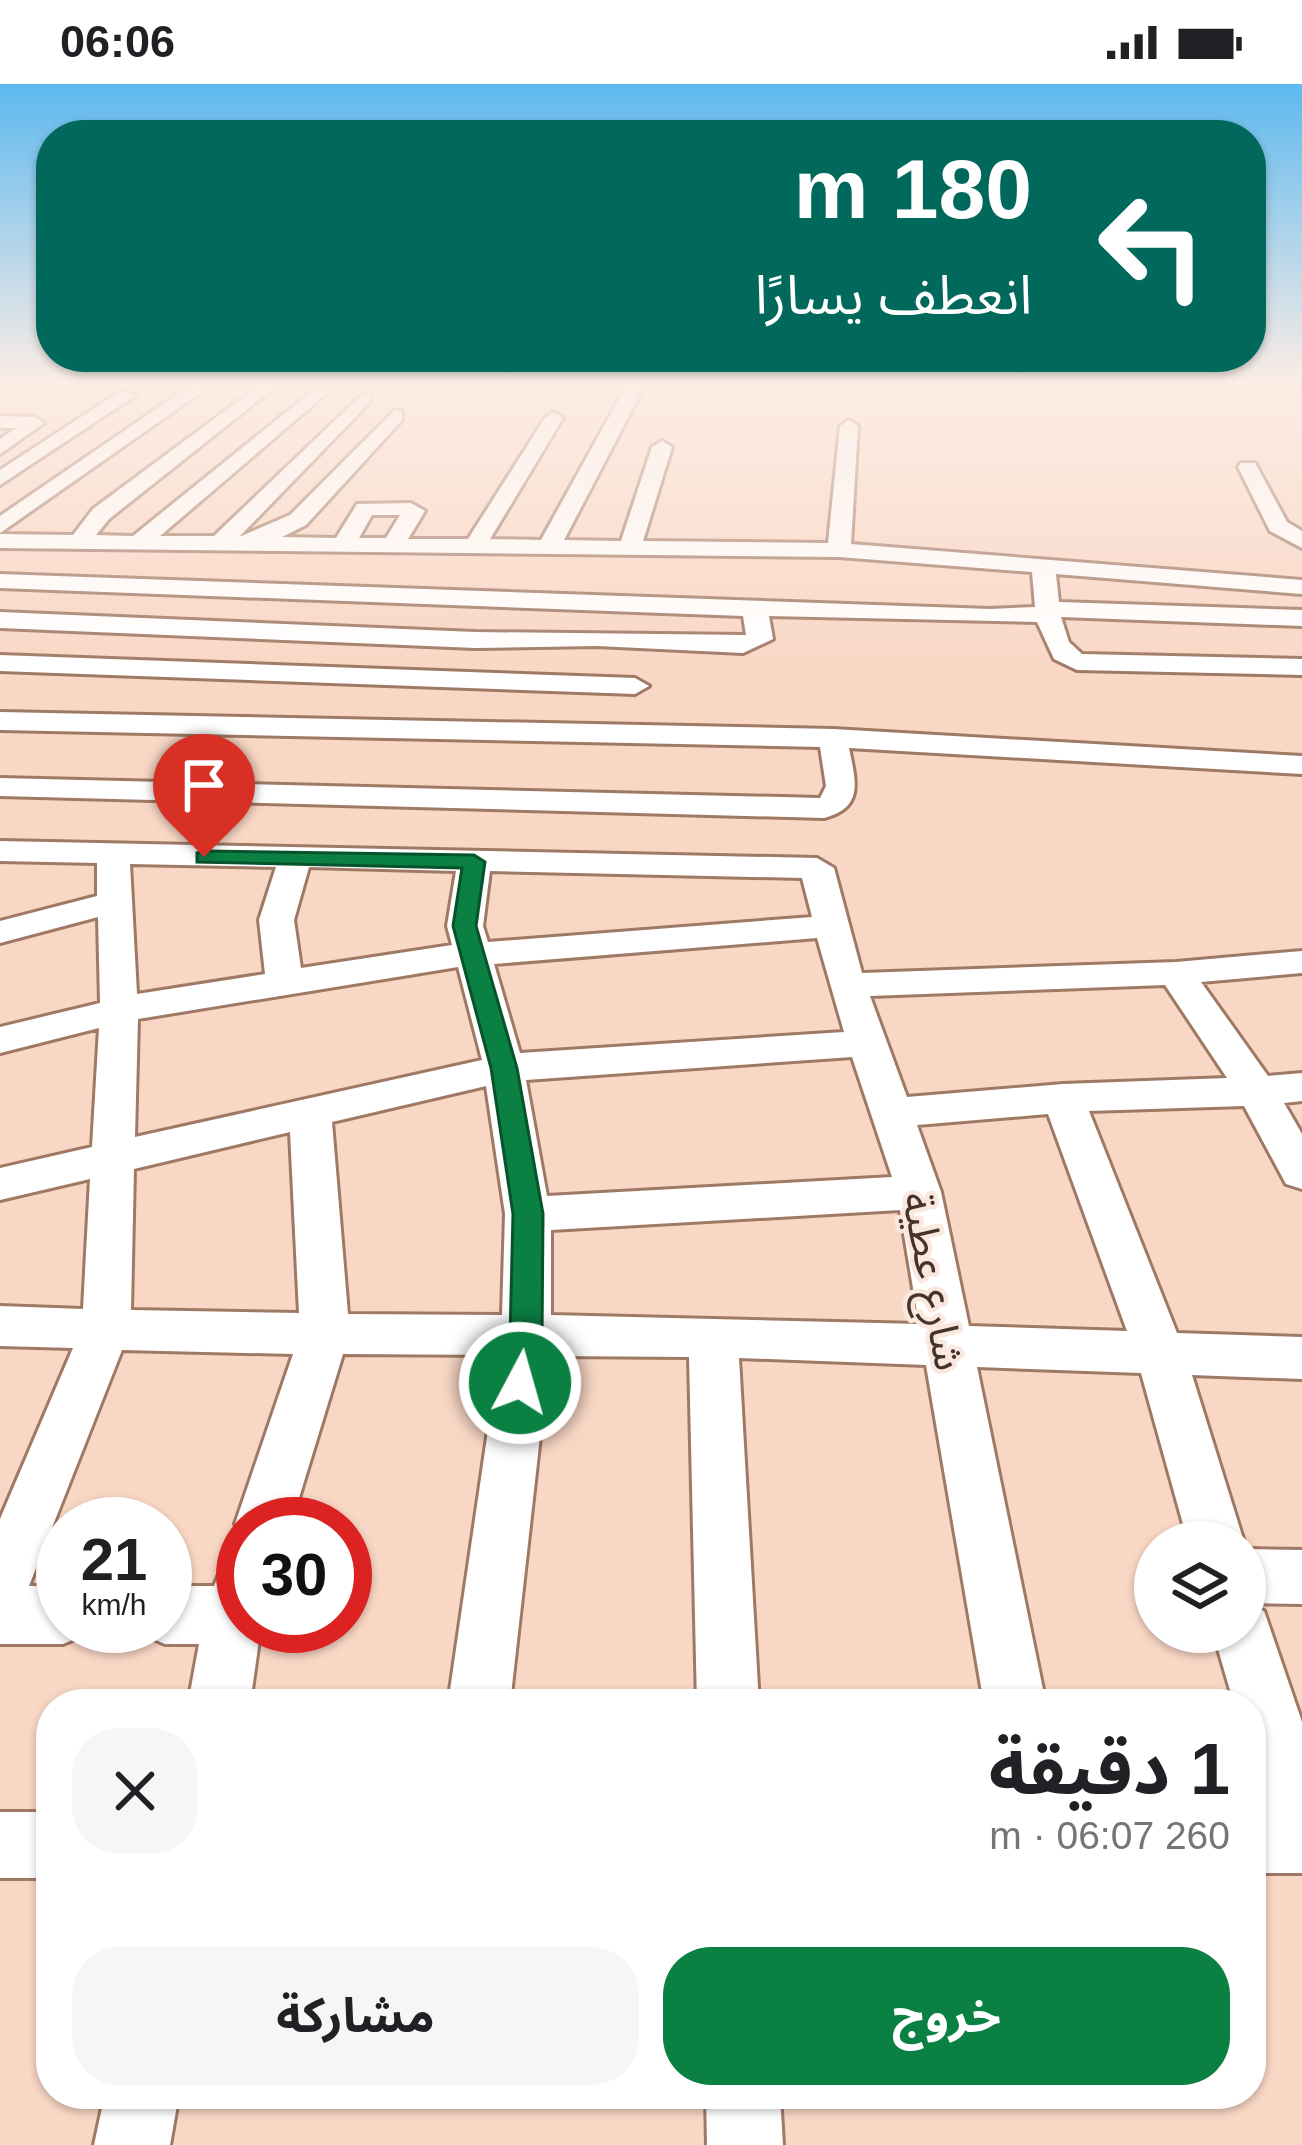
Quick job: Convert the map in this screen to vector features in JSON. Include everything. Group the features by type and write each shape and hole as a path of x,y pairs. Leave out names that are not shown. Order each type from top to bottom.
{"street":[{"path":"0,526 70,477"},
{"path":"79,543 101,514 148,477"},
{"path":"137,544 214,477"},
{"path":"219,544 286,477"},
{"path":"253,544 302,516 338,477"},
{"path":"486,547 523,477"},
{"path":"549,547 586,477"},
{"path":"631,547 653,477"},
{"path":"838,550 844,477"},
{"path":"1253,477 1281,531 1302,541"},
{"path":"210,480 282,481"},
{"path":"343,545 364,509 411,509 392,546"},
{"path":"0,541 838,550 1302,587"},
{"path":"486,547 559,604 565,637"},
{"path":"1043,568 1055,644 1077,662 1302,668"},
{"path":"4,586 990,617 1047,611 1302,618"},
{"path":"0,646 13,621 475,640 565,637 753,644 760,633 755,610"},
{"path":"0,663 635,686"},
{"path":"15,722 78,666"},
{"path":"487,680 514,734"},
{"path":"15,722 833,738 1302,765"},
{"path":"221,794 268,728"},
{"path":"0,788 824,808 837,803 841,786 833,738"},
{"path":"0,1587 106,1328 119,1010 118,902 97,855 122,792"},
{"path":"0,851 474,862 465,904 472,955 504,1068 528,1214 526,1337 481,1689"},
{"path":"285,982 274,925 276,903 296,859"},
{"name":"شارع عطية","path":"474,862 817,868 847,985 919,1192 1013,1689"},
{"path":"0,932 118,902"},
{"path":"0,1040 119,1010 472,955 830,926"},
{"path":"847,985 1177,973 1302,962"},
{"path":"1177,973 1256,1091 1302,1173"},
{"path":"0,1184 504,1068 866,1043"},
{"path":"892,1113 1063,1098 1302,1087"},
{"path":"1063,1098 1161,1355 1210,1521"},
{"path":"272,1497 326,1331 310,1113"},
{"path":"528,1214 919,1192"},
{"path":"0,1326 712,1337 1302,1358"},
{"path":"712,1337 727,1689"},
{"path":"1266,1576 1302,1577"},
{"path":"0,1615 36,1615"},
{"path":"222,1689 228,1653"},
{"path":"1249,1653 1261,1689"},
{"path":"1266,1706 1302,1823"},
{"path":"1266,1840 1302,1840"},
{"path":"0,1845 36,1845"},
{"path":"132,2145 139,2109"},
{"path":"744,2109 745,2145"}],"route":[{"path":"204,857 474,862 465,926 504,1068 528,1214 526,1337 520,1383"}]}
